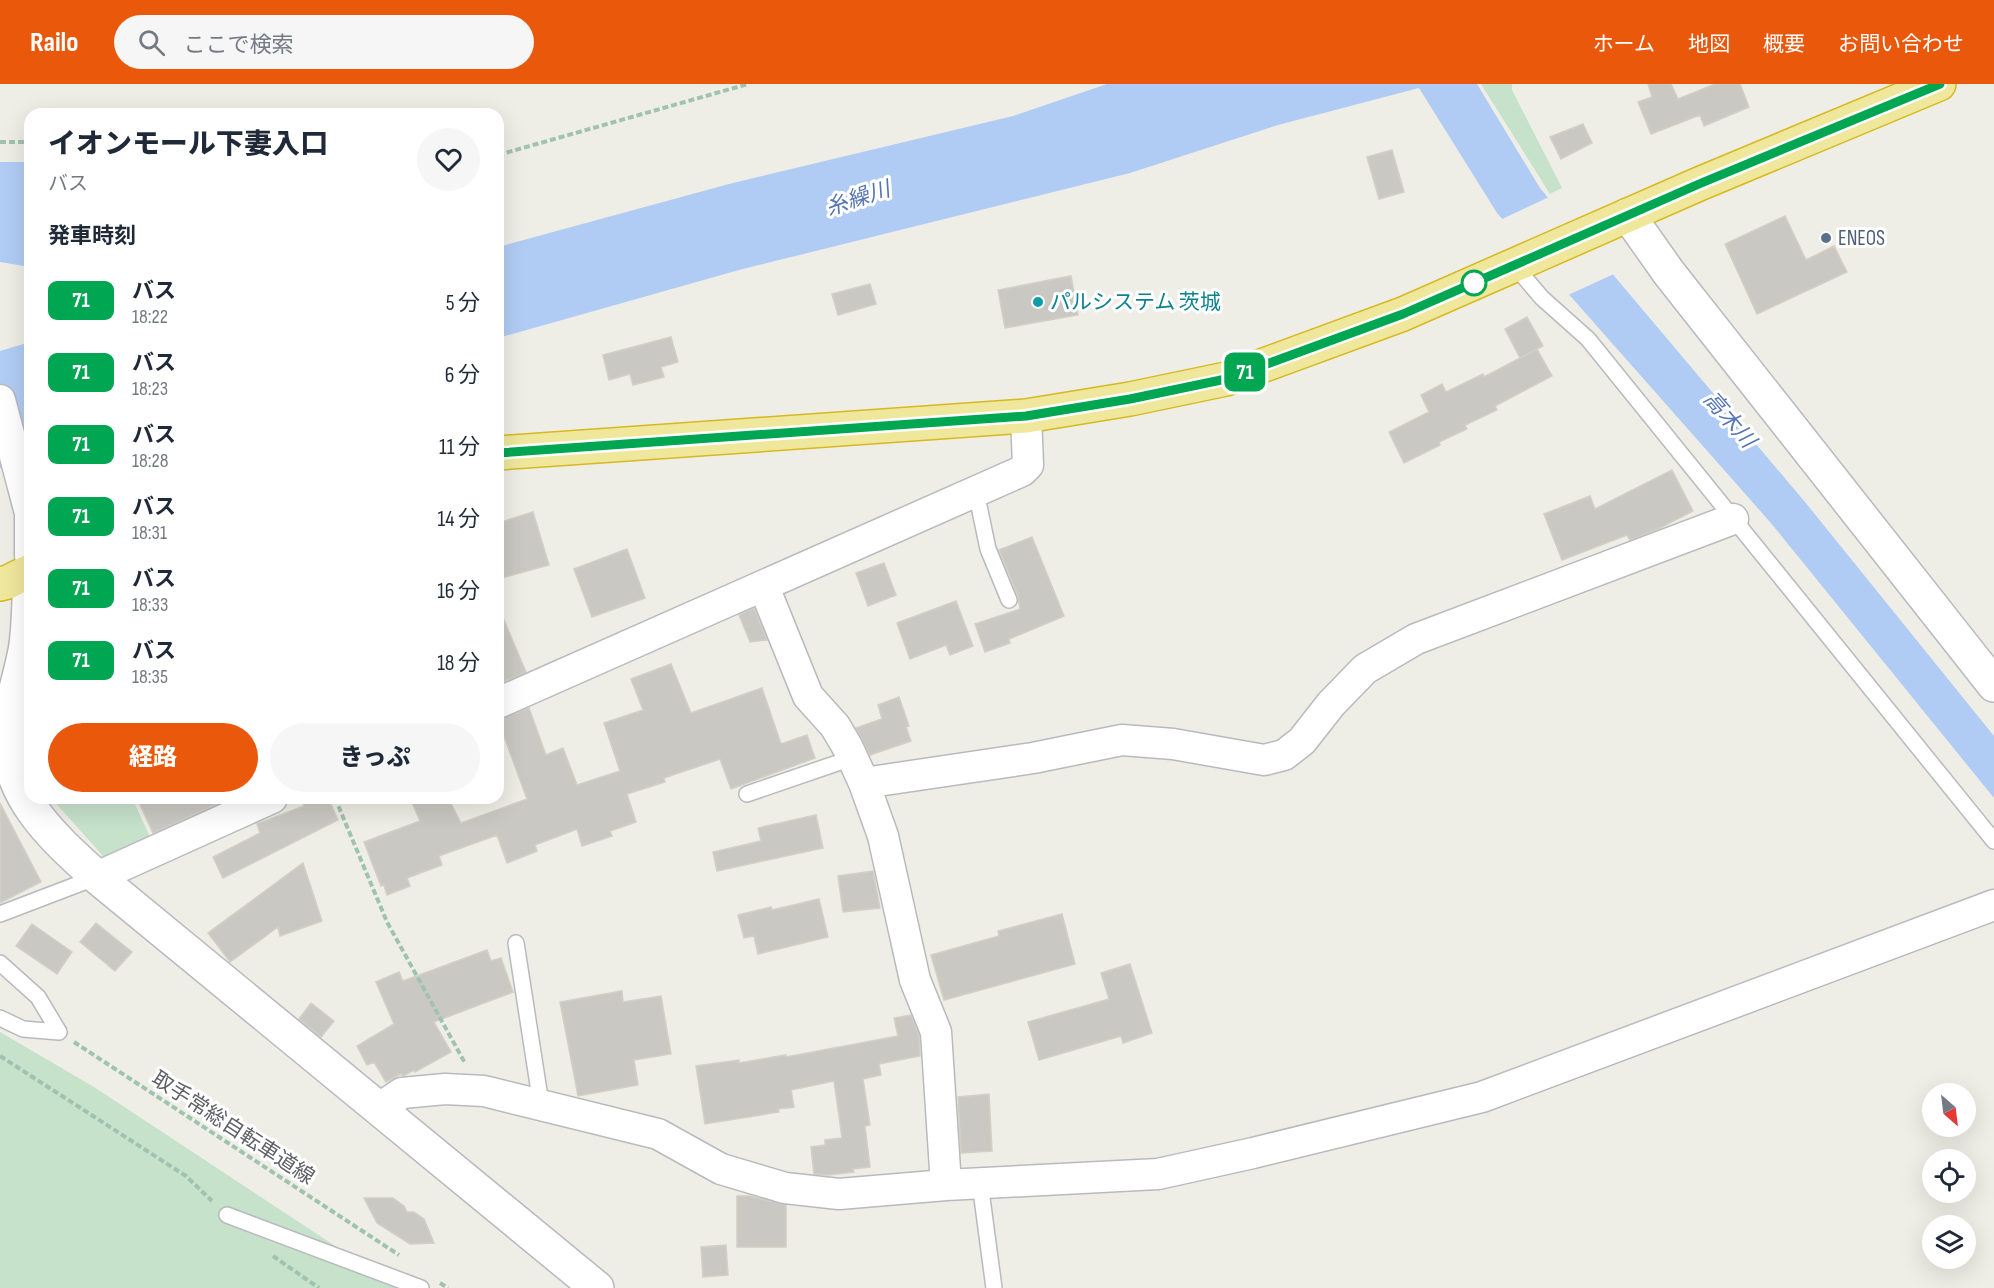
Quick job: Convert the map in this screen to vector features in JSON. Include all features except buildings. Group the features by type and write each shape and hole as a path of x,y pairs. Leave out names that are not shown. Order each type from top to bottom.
{"highway":[{"path":"504,453 1026,416 1130,399 1226,379 1392,318 1628,215 1939,84"}],"street":[{"path":"1628,215 1669,273 1994,685"},
{"path":"0,400 24,494"},
{"path":"504,700 764,587 1026,468 1026,416"},
{"path":"858,770 1033,758 1122,740 1173,744 1264,760 1284,755 1302,741 1331,704 1365,669 1416,639 1733,519"},
{"path":"14,580 24,634"},
{"path":"764,587 808,696 834,726 858,770 887,853 915,980 936,1032 946,1185"},
{"path":"24,654 9,724 9,750 15,778 24,797"},
{"path":"28,804 41,823 97,877 597,1288"},
{"path":"97,877 253,804"},
{"path":"378,1109 402,1093 445,1089 484,1091 658,1134 721,1169 785,1188 839,1194 946,1185 1158,1174 1253,1154 1482,1097 1994,905"}],"lane":[{"path":"1519,262 1542,298 1588,339 1994,841"},
{"path":"974,493 988,549 1009,600"},
{"path":"747,794 858,770"},
{"path":"0,914 97,877"},
{"path":"516,943 541,1104"},
{"path":"0,963 38,997 59,1032"},
{"path":"0,1018 23,1029 59,1032"},
{"path":"980,1183 994,1288"},
{"path":"227,1215 421,1288"}],"path":[{"path":"504,153 748,84"},
{"path":"0,142 24,142"},
{"path":"338,804 387,922 459,1054 484,1091"},
{"name":"取手常総自転車道線","path":"59,1032 408,1262"},
{"path":"0,1056 186,1176 227,1215"},
{"path":"264,1250 319,1288"},
{"path":"438,1281 448,1288"}],"green space":[{"path":"1481,84 1512,84 1512,90 1562,188 1550,194"},
{"path":"56,804 135,804 151,839 112,858 104,857"},
{"path":"0,1032 94,1087 399,1288 0,1288"}],"water":[{"path":"1107,84 1477,84 1540,188 1805,502 1994,736 1994,798 1770,522 1497,213 1419,88 1278,125 1130,173 739,270 504,336 504,245 729,184 1013,116"},
{"path":"0,162 24,162 24,266 0,262"},
{"path":"24,344 24,462 0,468 0,351"}],"pier":[{"path":"1551,196 1616,273 1566,296 1500,220"}],"bus line":[{"name":"71","path":"504,453 1026,416 1130,399 1226,379 1403,314 1699,184 1940,84"}],"place":[{"name":"ENEOS","path":"1826,238"},
{"name":"パルシステム 茨城","path":"1038,302"}],"water label":[{"name":"糸繰川","path":"858,199"},
{"name":"高木川","path":"1729,420"}]}
